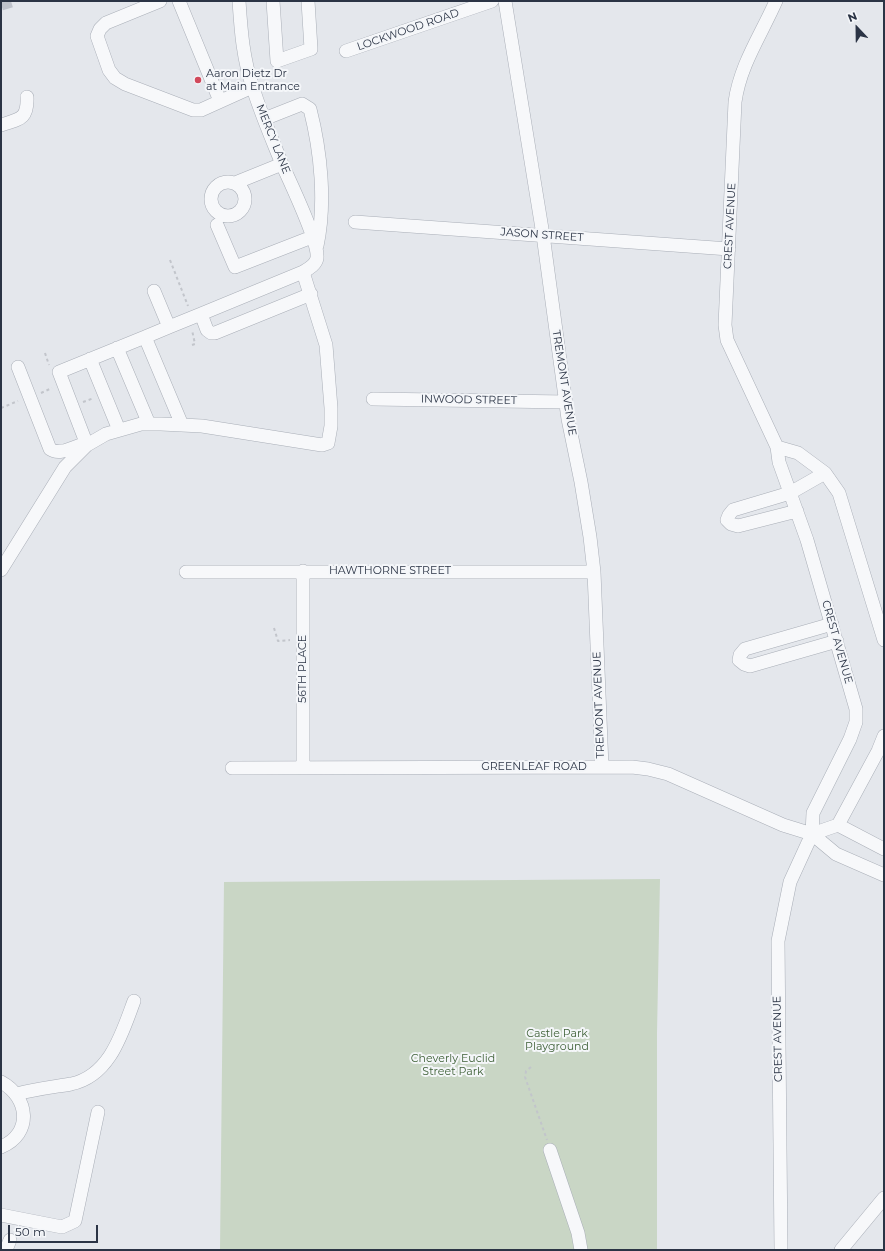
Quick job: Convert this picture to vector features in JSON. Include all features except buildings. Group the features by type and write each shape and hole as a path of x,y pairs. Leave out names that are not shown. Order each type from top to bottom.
{"street":[{"path":"160,1 106,23 100,30 97,36 109,70 115,78 125,84 193,110 201,110 252,87"},
{"path":"179,1 220,101"},
{"name":"MERCY LANE","path":"239,1 245,64 252,87 282,164 311,232 316,250"},
{"path":"273,1 277,61 311,49 308,1"},
{"name":"LOCKWOOD ROAD","path":"346,51 492,1"},
{"name":"TREMONT AVENUE","path":"504,1 543,235 566,402 581,482 594,572 602,767"},
{"name":"CREST AVENUE","path":"776,1 743,68 738,84 735,102 725,325 727,340 777,447 779,462 797,510 856,709 856,722 850,739 819,798 813,813 812,834 790,882 778,941 781,1250"},
{"path":"1,125 22,119 28,109 27,97"},
{"path":"86,444 59,372 303,272 313,266 317,259 316,250 321,223 319,162 310,109 302,104 264,119"},
{"path":"235,183 282,164"},
{"name":"JASON STREET","path":"355,222 729,249"},
{"path":"217,225 235,267 311,232"},
{"path":"18,367 50,449 54,452 86,444 106,434 119,430 149,424 202,426 322,445 328,442 332,426 326,346 303,272"},
{"path":"154,291 169,327"},
{"path":"196,316 211,333 215,333 311,294"},
{"path":"145,337 182,425"},
{"path":"118,348 149,424"},
{"path":"90,359 119,430"},
{"name":"INWOOD STREET","path":"372,399 566,402"},
{"path":"1,570 61,472 86,444"},
{"path":"777,447 798,454 825,473 839,493 884,640"},
{"path":"797,510 738,526 731,524 727,520 728,514 733,510 790,493 825,473"},
{"name":"56TH PLACE","path":"302,767 303,571"},
{"name":"HAWTHORNE STREET","path":"186,572 594,572"},
{"path":"832,624 745,649 739,660 750,666 837,641"},
{"path":"812,834 838,825 878,751 884,736"},
{"name":"GREENLEAF ROAD","path":"232,768 602,767 648,769 668,774 783,825 812,834 836,854 884,875"},
{"path":"838,825 884,849"},
{"path":"17,1094 37,1088 73,1084 96,1073 116,1047 134,1001"},
{"path":"1,1082 10,1086 17,1094 22,1103 24,1113 22,1124 18,1133 12,1141 1,1147"},
{"path":"1,1215 62,1227 75,1221 98,1112"},
{"path":"550,1150 578,1232 581,1250"},
{"path":"841,1250 884,1198"}],"path":[{"path":"170,260 186,300 196,316 195,344 192,345"},
{"path":"274,628 278,641 290,640"},
{"path":"531,1067 526,1071 526,1077 550,1150"}],"green space":[{"name":"Cheverly Euclid Street Park","path":"660,879 657,1033 657,1250 220,1250 224,882"}],"tunnel":[{"path":"1,4 11,1"}],"place":[{"name":"Aaron Dietz Dr at Main Entrance","path":"198,80"}],"park label":[{"name":"Castle Park Playground","path":"557,1040"}]}
